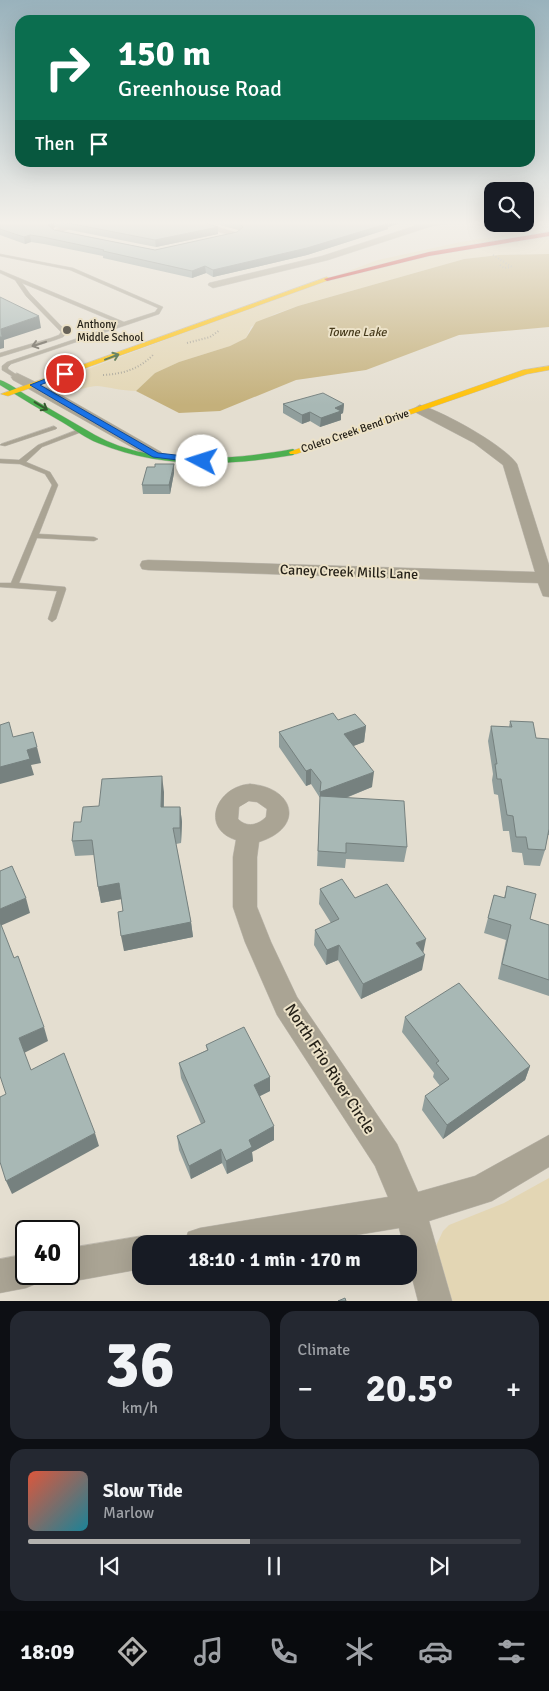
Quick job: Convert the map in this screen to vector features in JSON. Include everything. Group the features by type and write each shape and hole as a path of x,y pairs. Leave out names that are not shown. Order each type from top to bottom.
{"main road":[{"path":"268,288 287,283"},
{"path":"0,396 313,283"},
{"path":"223,303 240,309"},
{"name":"Coleto Creek Bend Drive","path":"0,382 100,441 128,451 202,461 272,456 301,450 526,372 549,368"},
{"path":"0,382 34,371"}],"street":[{"path":"213,285 222,283"},
{"name":"Coleto Creek Bend Drive","path":"17,376 156,455"},
{"path":"420,409 486,444 501,454 510,464 548,583"},
{"path":"82,430 100,423"},
{"name":"Caney Creek Mills Lane","path":"148,565 548,583"},
{"name":"North Frio River Circle","path":"249,834 245,857 245,907 258,942 286,1006 386,1155 410,1210 435,1301"},
{"path":"256,1235 410,1210 481,1190 549,1150"},
{"path":"80,1263 132,1254"},
{"path":"0,1284 0,1276 15,1273"}],"lane":[{"path":"0,355 53,340 62,336 64,332 28,295 20,283"},
{"path":"28,283 124,324"},
{"path":"17,376 5,370 5,366 9,363 158,313 162,307 104,283"},
{"path":"3,445 54,428"},
{"path":"21,462 40,446 82,430"},
{"path":"28,437 40,446"},
{"path":"0,461 21,462 48,473 55,485 14,586"},
{"path":"33,536 94,539"},
{"path":"0,585 62,589 52,619"}],"path":[{"path":"187,343 210,337 221,330"},
{"path":"98,375 136,369 146,364 155,353"}],"shaded area":[{"path":"318,283 380,283 275,314 251,327 246,338 230,346 179,362 155,373 136,391 97,386 58,391 48,384"},
{"path":"549,1178 549,1301 446,1301 435,1248 443,1231 449,1225 504,1203"}],"water":[{"name":"Towne Lake","path":"380,283 549,283 549,327 459,335 366,370 296,380 220,411 179,413 136,391 155,373 179,362 230,346 246,338 256,322 298,306"}],"building":[{"path":"0,297 39,316 1,329 2,337 0,337"},
{"path":"323,393 344,404 335,408 341,411 321,418 310,412 302,415 283,404"},
{"path":"155,464 174,464 169,485 142,485 147,467 155,467"},
{"path":"333,713 338,720 355,714 366,726 344,734 374,772 320,792 321,782 311,769 306,771 279,732"},
{"path":"510,721 533,722 536,738 549,739 549,829 545,850 528,849 526,837 516,837 513,816 507,815 501,779 497,779 495,764 497,764 491,726 512,727"},
{"path":"9,722 13,737 33,732 37,747 27,750 30,759 0,767 0,725"},
{"path":"162,776 161,807 180,807 180,828 173,828 191,922 121,936 118,912 123,911 119,883 98,887 92,840 72,841 74,822 81,822 83,807 99,806 102,779"},
{"path":"320,796 404,801 407,847 346,843 346,853 318,851"},
{"path":"12,866 26,898 0,909 0,871"},
{"path":"342,879 355,898 387,884 426,939 416,943 425,955 363,984 339,945 327,950 315,930 339,919 320,889"},
{"path":"507,886 536,894 530,919 549,925 549,980 502,964 511,925 488,918 494,895 505,898"},
{"path":"0,922 14,958 18,956 44,1027 19,1038 31,1070 64,1053 95,1133 6,1181 0,1162 0,1097 6,1094 0,1076"},
{"path":"459,983 530,1066 447,1125 425,1096 449,1079 436,1063 439,1061 405,1017"},
{"path":"244,1027 270,1077 254,1085 274,1126 249,1140 252,1147 226,1161 221,1149 189,1166 177,1136 205,1122 179,1063 208,1050 206,1045"}],"traffic: fast":[{"path":"0,382 93,438 125,450 172,459 197,460 245,459 293,452"}],"traffic: slow":[{"path":"5,394 317,283"},
{"path":"293,452 526,372 549,368"}],"place":[{"name":"Anthony Middle School","path":"67,330"}],"route":[{"path":"65,374 34,385 156,455 202,461"}]}
